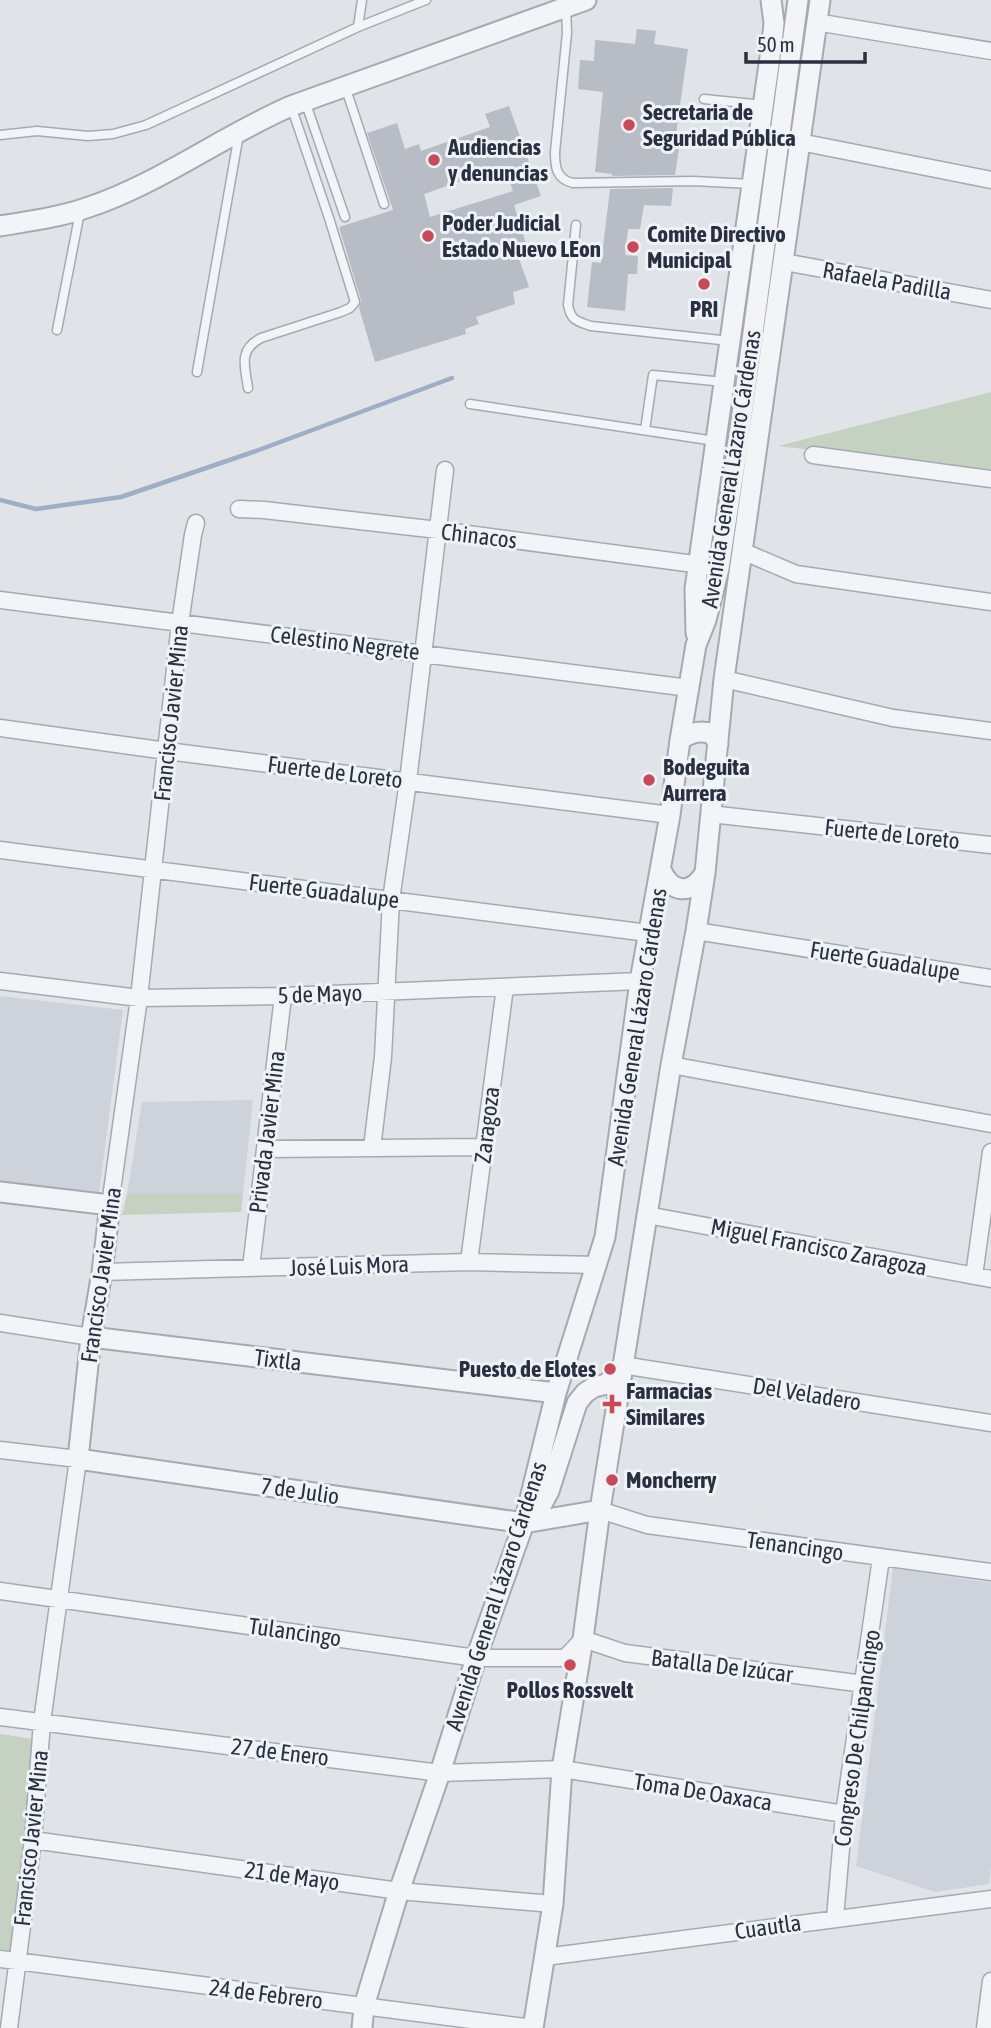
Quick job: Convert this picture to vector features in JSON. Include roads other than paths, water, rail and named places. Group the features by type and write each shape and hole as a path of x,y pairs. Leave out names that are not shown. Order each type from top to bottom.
{"street":[{"path":"0,226 80,209 139,185 240,131 298,104 586,0"},
{"path":"696,645 695,589 754,160 764,105 774,23 771,0"},
{"name":"Avenida General Lázaro Cárdenas","path":"362,2028 364,2006 399,1891 476,1657 524,1523 555,1393 596,1265 609,1214 640,981 661,870 696,645 706,620 719,568 798,0"},
{"name":"Avenida General Lázaro Cárdenas","path":"533,2028 553,1904 562,1769 600,1510 671,1065 705,873 724,679 820,0"},
{"path":"816,22 991,51"},
{"path":"754,160 780,132"},
{"path":"800,142 991,180"},
{"name":"Rafaela Padilla","path":"784,262 991,300"},
{"path":"735,305 760,285"},
{"path":"813,455 991,479"},
{"path":"372,1147 383,1057 391,900 445,470"},
{"name":"Chinacos","path":"239,509 438,530 719,568"},
{"name":"Francisco Javier Mina","path":"9,2028 33,1840 42,1722 78,1459 91,1337 139,999 180,623 196,523"},
{"path":"742,551 796,574 991,602"},
{"name":"Celestino Negrete","path":"0,600 689,688"},
{"path":"724,679 892,718 991,731"},
{"name":"Fuerte de Loreto","path":"0,728 670,815"},
{"path":"680,740 701,732 713,734 718,744"},
{"name":"Fuerte de Loreto","path":"710,814 991,845"},
{"name":"Fuerte Guadalupe","path":"0,850 648,933"},
{"path":"661,870 672,886 687,889 698,883 705,873"},
{"name":"Fuerte Guadalupe","path":"696,931 991,978"},
{"name":"5 de Mayo","path":"0,981 139,999 283,996 640,981"},
{"name":"Zaragoza","path":"469,1262 505,987"},
{"name":"Privada Javier Mina","path":"251,1268 283,996"},
{"path":"671,1065 991,1124"},
{"path":"265,1149 484,1147"},
{"path":"974,1276 991,1152"},
{"path":"0,1192 110,1205"},
{"name":"Miguel Francisco Zaragoza","path":"647,1215 991,1279"},
{"name":"José Luis Mora","path":"102,1272 469,1262 596,1265"},
{"name":"Tixtla","path":"0,1323 91,1337 555,1393"},
{"path":"524,1523 542,1504 549,1491 578,1403 585,1393 594,1387 607,1384 622,1365"},
{"name":"Del Veladero","path":"622,1365 991,1423"},
{"name":"7 de Julio","path":"0,1450 524,1523 600,1510"},
{"name":"Tenancingo","path":"600,1510 647,1525 991,1572"},
{"name":"Congreso De Chilpancingo","path":"835,1918 844,1814 881,1558"},
{"name":"Tulancingo","path":"0,1591 476,1657 565,1658 583,1639"},
{"name":"Batalla De Izúcar","path":"583,1639 625,1653 864,1684"},
{"name":"27 de Enero","path":"0,1717 440,1773 562,1769"},
{"name":"Toma De Oaxaca","path":"562,1769 844,1814"},
{"name":"21 de Mayo","path":"33,1840 399,1891 553,1904"},
{"name":"Cuautla","path":"545,1957 991,1899"},
{"name":"24 de Febrero","path":"0,1959 533,2028"},
{"path":"985,2028 991,1981"}],"lane":[{"path":"358,27 362,0"},
{"path":"0,135 37,131 88,136 131,130 358,27 426,0"},
{"path":"566,7 567,33 555,152 559,177 573,183 752,184"},
{"path":"345,86 384,204"},
{"path":"704,99 764,105"},
{"path":"298,104 345,217"},
{"path":"248,388 245,354 252,343 341,312 351,308 355,302 298,104"},
{"path":"197,372 240,131"},
{"path":"57,330 80,209"},
{"path":"576,225 568,305 570,315 577,321 591,326 730,341"},
{"path":"645,430 653,375 724,382"},
{"path":"470,404 715,441"}],"waterway":[{"path":"0,500 36,509 121,497 256,451 452,378"}],"place":[{"name":"Secretaria de Seguridad Pública","path":"629,125"},
{"name":"Audiencias y denuncias","path":"434,160"},
{"name":"Poder Judicial Estado Nuevo LEon","path":"428,236"},
{"name":"Comite Directivo Municipal","path":"633,247"},
{"name":"PRI","path":"704,284"},
{"name":"Bodeguita Aurrera","path":"649,780"},
{"name":"Puesto de Elotes","path":"610,1369"},
{"name":"Farmacias Similares","path":"612,1404"},
{"name":"Moncherry","path":"612,1480"},
{"name":"Pollos Rossvelt","path":"570,1665"}]}
